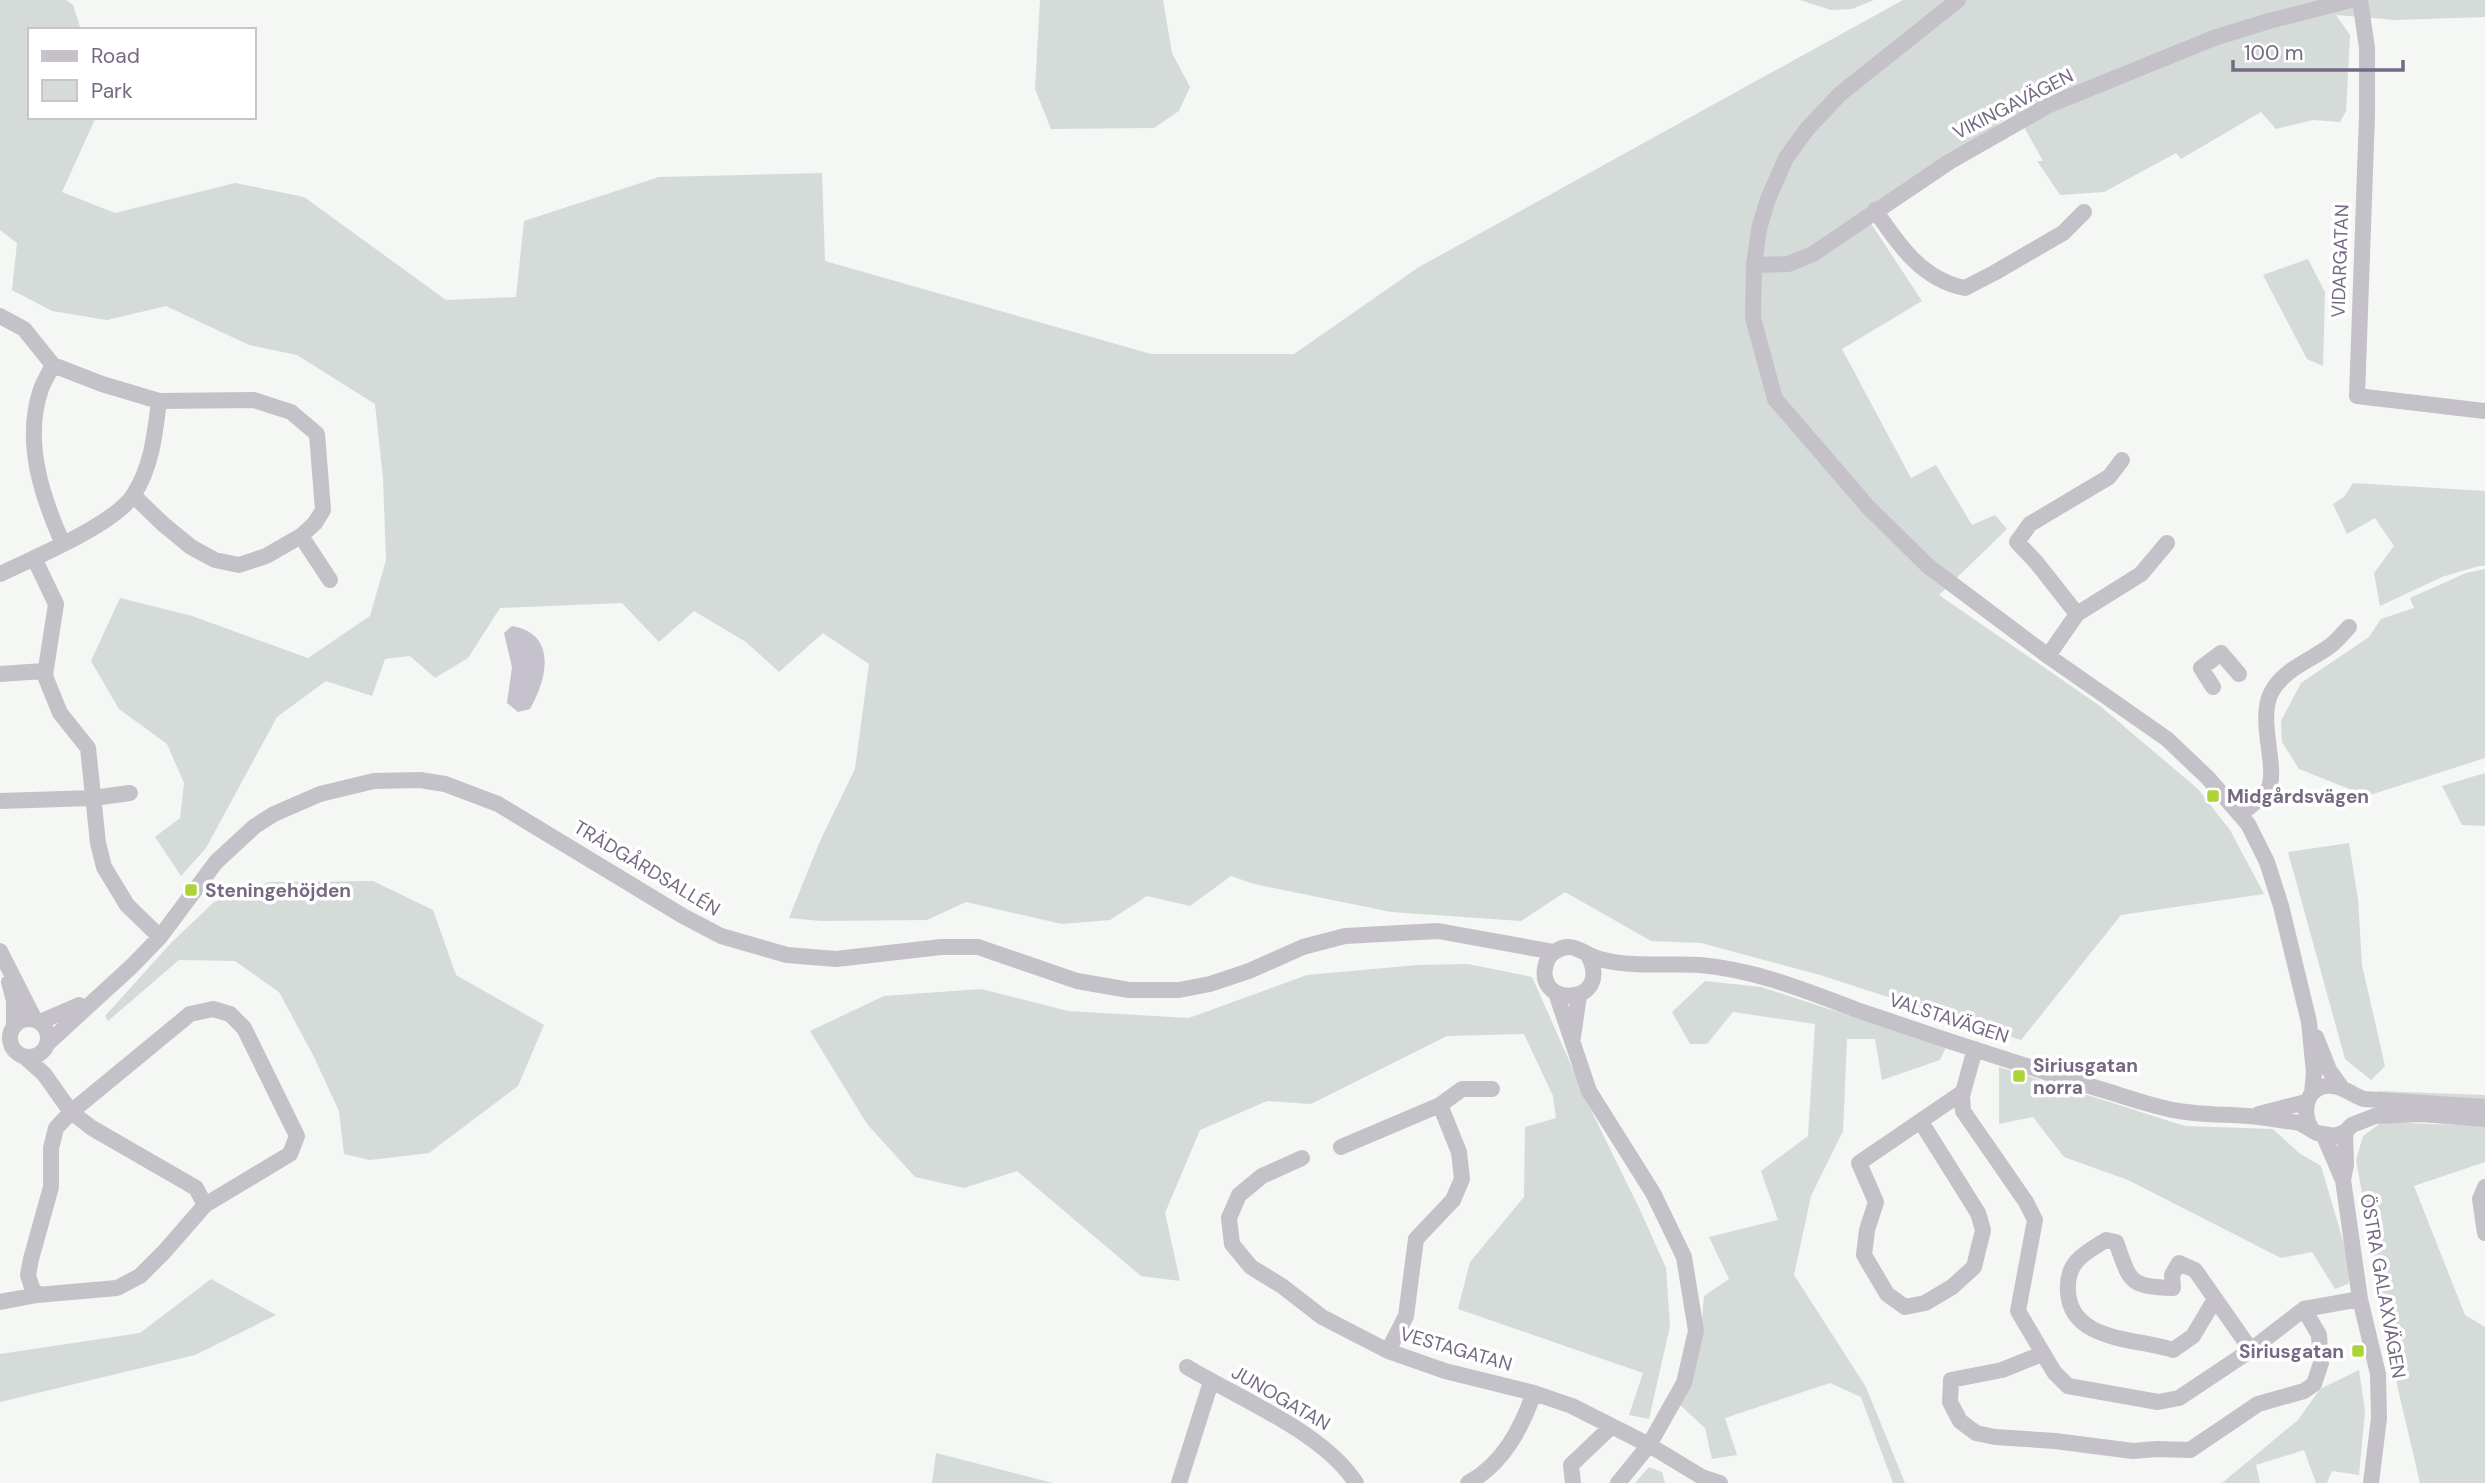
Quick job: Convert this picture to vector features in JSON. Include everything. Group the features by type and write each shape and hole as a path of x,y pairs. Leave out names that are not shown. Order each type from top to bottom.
{"street":[{"path":"1958,0 1840,94 1807,128 1786,158 1759,229 1754,265 1753,318 1775,399 1868,507 1928,566 2048,656 2167,739 2208,778 2248,824 2267,862 2281,906 2309,1022 2314,1073 2305,1112 2318,1132"},
{"name":"VIKINGAVÄGEN","path":"1754,265 1788,264 1813,254 1949,162 2049,105 2214,38 2351,0"},
{"name":"VIDARGATAN","path":"2360,0 2367,48 2367,101 2357,396 2485,411"},
{"path":"1875,210 1897,244 1913,260 1935,279 1965,288 2063,233 2084,212"},
{"path":"0,316 24,329 54,365 102,384 159,401 254,400 291,412 317,434 323,510 315,523 301,536 266,556 239,565 215,560 191,547 134,496"},
{"path":"54,365 41,389 35,425 37,470 46,507 63,544"},
{"path":"0,574 106,520 134,496 153,449 159,401"},
{"path":"2077,614 2017,542 2030,524 2109,477 2122,460"},
{"path":"301,536 330,580"},
{"path":"2048,656 2077,614 2141,574 2167,543"},
{"path":"34,558 56,604 45,675"},
{"path":"2240,814 2268,788 2270,774 2265,715 2272,691 2285,676 2329,646 2349,627"},
{"path":"2213,687 2202,668 2221,653 2239,674"},
{"path":"0,674 43,671 60,713 89,748 98,843 104,867 127,905 160,937"},
{"name":"TRÄDGÅRDSALLÉN","path":"47,1046 160,937 216,862 237,841 274,814 320,794 374,781 420,780 445,784 498,804 683,916 721,936 787,955 836,959 941,947 978,947 1077,981 1129,990 1179,990 1223,980 1303,947 1345,936 1438,931 1554,952"},
{"path":"0,801 93,798 130,793"},
{"name":"TRÄDGÅRDSALLÉN","path":"1502,942 1536,962 1544,973"},
{"name":"VALSTAVÄGEN","path":"1554,952 1566,947 1578,948 1600,959 1635,965 1682,964 1720,967 1766,976 1867,1014 2165,1108 2300,1123 2318,1132 2335,1136 2375,1116 2421,1114 2485,1119"},
{"path":"0,952 38,1021 47,1031 47,1046 58,1092"},
{"path":"0,952 14,1001 8,1032 10,1042 22,1057 44,1074 71,1112 92,1128 197,1188 205,1205"},
{"path":"1554,952 1546,961 1544,973 1548,984 1556,993 1589,1091 1653,1193 1684,1258 1696,1331 1684,1383 1649,1445 1618,1483"},
{"path":"1556,993 1579,995 1588,988 1594,978 1594,966 1588,955"},
{"name":"VALSTAVÄGEN","path":"1594,978 1635,965"},
{"name":"TRÄDGÅRDSALLÉN","path":"38,1021 65,1013 100,994"},
{"path":"1573,1043 1579,995"},
{"path":"0,1302 37,1295 117,1288 140,1276 205,1205 290,1154 297,1136 244,1028 230,1014 213,1009 190,1014 71,1112 56,1128 51,1148 51,1187 28,1275 37,1295"},
{"path":"8,1032 24,1020 38,1021"},
{"path":"2309,1022 2329,1070 2355,1104 2356,1115 2348,1129"},
{"path":"0,1056 36,1056 47,1046"},
{"path":"1975,1049 1963,1092 1963,1111 2026,1202 2035,1220 2018,1311 2060,1381 2068,1386 2158,1402 2179,1398 2251,1350 2304,1309 2360,1299"},
{"name":"VALSTAVÄGEN","path":"2249,1116 2309,1097 2321,1087 2332,1085 2364,1099 2485,1107"},
{"path":"1341,1147 1440,1105 1462,1089 1492,1089"},
{"path":"1921,1122 1978,1213 1983,1230 1974,1267 1943,1293 1925,1303 1906,1307 1887,1294 1864,1255 1867,1230 1876,1202 1859,1163 1963,1092"},
{"path":"1388,1351 1406,1316 1416,1239 1453,1200 1462,1179 1459,1152 1440,1105"},
{"name":"ÖSTRA GALAXVÄGEN","path":"2343,1180 2348,1129"},
{"name":"ÖSTRA GALAXVÄGEN","path":"2318,1132 2343,1180 2360,1299 2378,1374 2377,1441 2371,1483"},
{"name":"VESTAGATAN","path":"1302,1158 1262,1176 1239,1195 1229,1218 1232,1244 1251,1267 1282,1286 1322,1317 1388,1351 1445,1371 1534,1393 1572,1406 1649,1445 1702,1478 1720,1483"},
{"path":"2485,1187 2480,1199 2485,1233"},
{"path":"2216,1299 2193,1336 2173,1350 2096,1332 2081,1324 2068,1302 2067,1280 2077,1258 2106,1240 2116,1242 2128,1277 2142,1287 2173,1288 2172,1275 2179,1263 2195,1270 2216,1299 2251,1350"},
{"path":"2042,1354 2002,1370 1951,1380 1951,1402 1960,1421 1976,1433 1995,1437 2133,1451 2190,1450 2258,1404 2304,1391 2314,1384 2321,1363 2319,1335 2304,1309"},
{"name":"JUNOGATAN","path":"1187,1367 1326,1448 1347,1469 1356,1483"},
{"path":"1179,1483 1211,1382"},
{"path":"1468,1483 1477,1478 1507,1448 1524,1420 1534,1393"},
{"path":"1573,1483 1570,1465 1612,1426"}],"green space":[{"path":"0,0 66,0 73,5 80,28 28,28 28,119 95,119 62,192 115,213 235,183 304,197 446,300 516,297 524,221 659,177 822,173 825,261 1151,354 1294,354 1419,267 1903,0 2485,0 2485,17 2395,20 2336,15 2350,35 2346,111 2340,122 2313,120 2276,129 2261,112 2181,159 2176,153 2104,192 2060,195 2037,161 2043,161 2015,111 1870,222 1922,301 1842,349 1911,478 1936,465 1972,525 1995,515 2007,529 1939,595 2100,706 2198,789 2230,830 2264,894 2121,915 2021,1040 1820,975 1701,943 1651,941 1565,892 1521,921 1391,912 1254,884 1231,876 1190,906 1147,896 1110,920 1062,924 966,902 927,920 821,921 789,918 820,841 855,769 869,664 823,633 779,672 746,642 694,611 659,642 622,603 500,608 468,658 435,678 410,656 385,659 372,696 326,681 277,717 206,848 181,876 155,837 180,818 184,783 167,744 119,709 91,661 120,598 192,616 308,658 370,616 386,560 383,478 375,404 297,355 249,345 166,306 107,320 52,311 12,290 17,243 0,230"},
{"path":"1040,0 1163,0 1172,53 1190,87 1179,111 1154,128 1051,129 1035,89"},
{"path":"1800,0 1874,0 1852,9 1831,10"},
{"path":"2308,259 2325,292 2323,366 2307,359 2263,275"},
{"path":"2353,483 2485,491 2485,566 2442,577 2380,606 2374,573 2394,546 2375,518 2347,534 2333,504 2344,497"},
{"path":"2485,569 2485,758 2367,796 2299,769 2282,742 2281,721 2301,683 2369,637 2381,619 2414,608 2410,598 2466,573"},
{"path":"2485,773 2485,826 2462,825 2442,786"},
{"path":"2349,843 2358,899 2362,965 2385,1066 2371,1080 2345,1059 2288,852"},
{"path":"373,881 433,910 456,975 544,1025 518,1086 429,1153 370,1160 344,1154 339,1111 279,992 235,961 179,960 108,1021 105,1016 171,943 214,902 269,882"},
{"path":"1468,964 1532,977 1666,1268 1670,1326 1649,1419 1629,1415 1643,1373 1458,1309 1470,1262 1524,1197 1525,1127 1556,1118 1553,1096 1524,1034 1447,1036 1311,1104 1267,1101 1200,1130 1165,1213 1180,1281 1141,1276 1017,1171 964,1188 915,1177 867,1124 810,1031 884,996 981,989 1068,1011 1189,1018 1307,975 1418,965"},
{"path":"1705,981 1761,987 1946,1047 1940,1060 1882,1080 1875,1039 1847,1039 1843,1131 1811,1196 1794,1275 1866,1387 1905,1483 1893,1483 1861,1397 1830,1383 1725,1418 1737,1455 1712,1459 1705,1428 1680,1405 1694,1375 1704,1296 1729,1279 1709,1237 1778,1220 1761,1171 1808,1136 1815,1024 1733,1012 1707,1044 1690,1044 1672,1012"},
{"path":"1999,1067 2185,1126 2273,1129 2299,1153 2321,1166 2352,1271 2348,1284 2335,1289 2312,1252 2281,1258 2128,1180 2064,1157 2033,1117 1999,1124"},
{"path":"2378,1091 2485,1095 2485,1102 2375,1097"},
{"path":"2382,1122 2485,1126 2485,1162 2414,1186 2465,1315 2485,1327 2485,1483 2420,1483 2398,1389 2356,1160 2363,1136"},
{"path":"211,1279 276,1315 195,1355 0,1402 0,1354 140,1333"},
{"path":"2359,1370 2365,1411 2359,1475 2332,1471 2327,1483 2316,1483 2304,1450 2256,1465 2260,1483 2222,1483 2298,1420 2320,1389"},
{"path":"936,1453 1053,1483 932,1483"},
{"path":"1649,1467 1662,1472 1665,1483 1635,1483"}],"shaded area":[{"path":"512,626 537,638 545,659 541,684 530,709 518,712 507,703 512,667 504,633"}],"place":[{"name":"Midgårdsvägen","path":"2213,796"},
{"name":"Steningehöjden","path":"191,890"},
{"name":"Siriusgatan norra","path":"2019,1076"},
{"name":"Siriusgatan","path":"2358,1351"}]}
